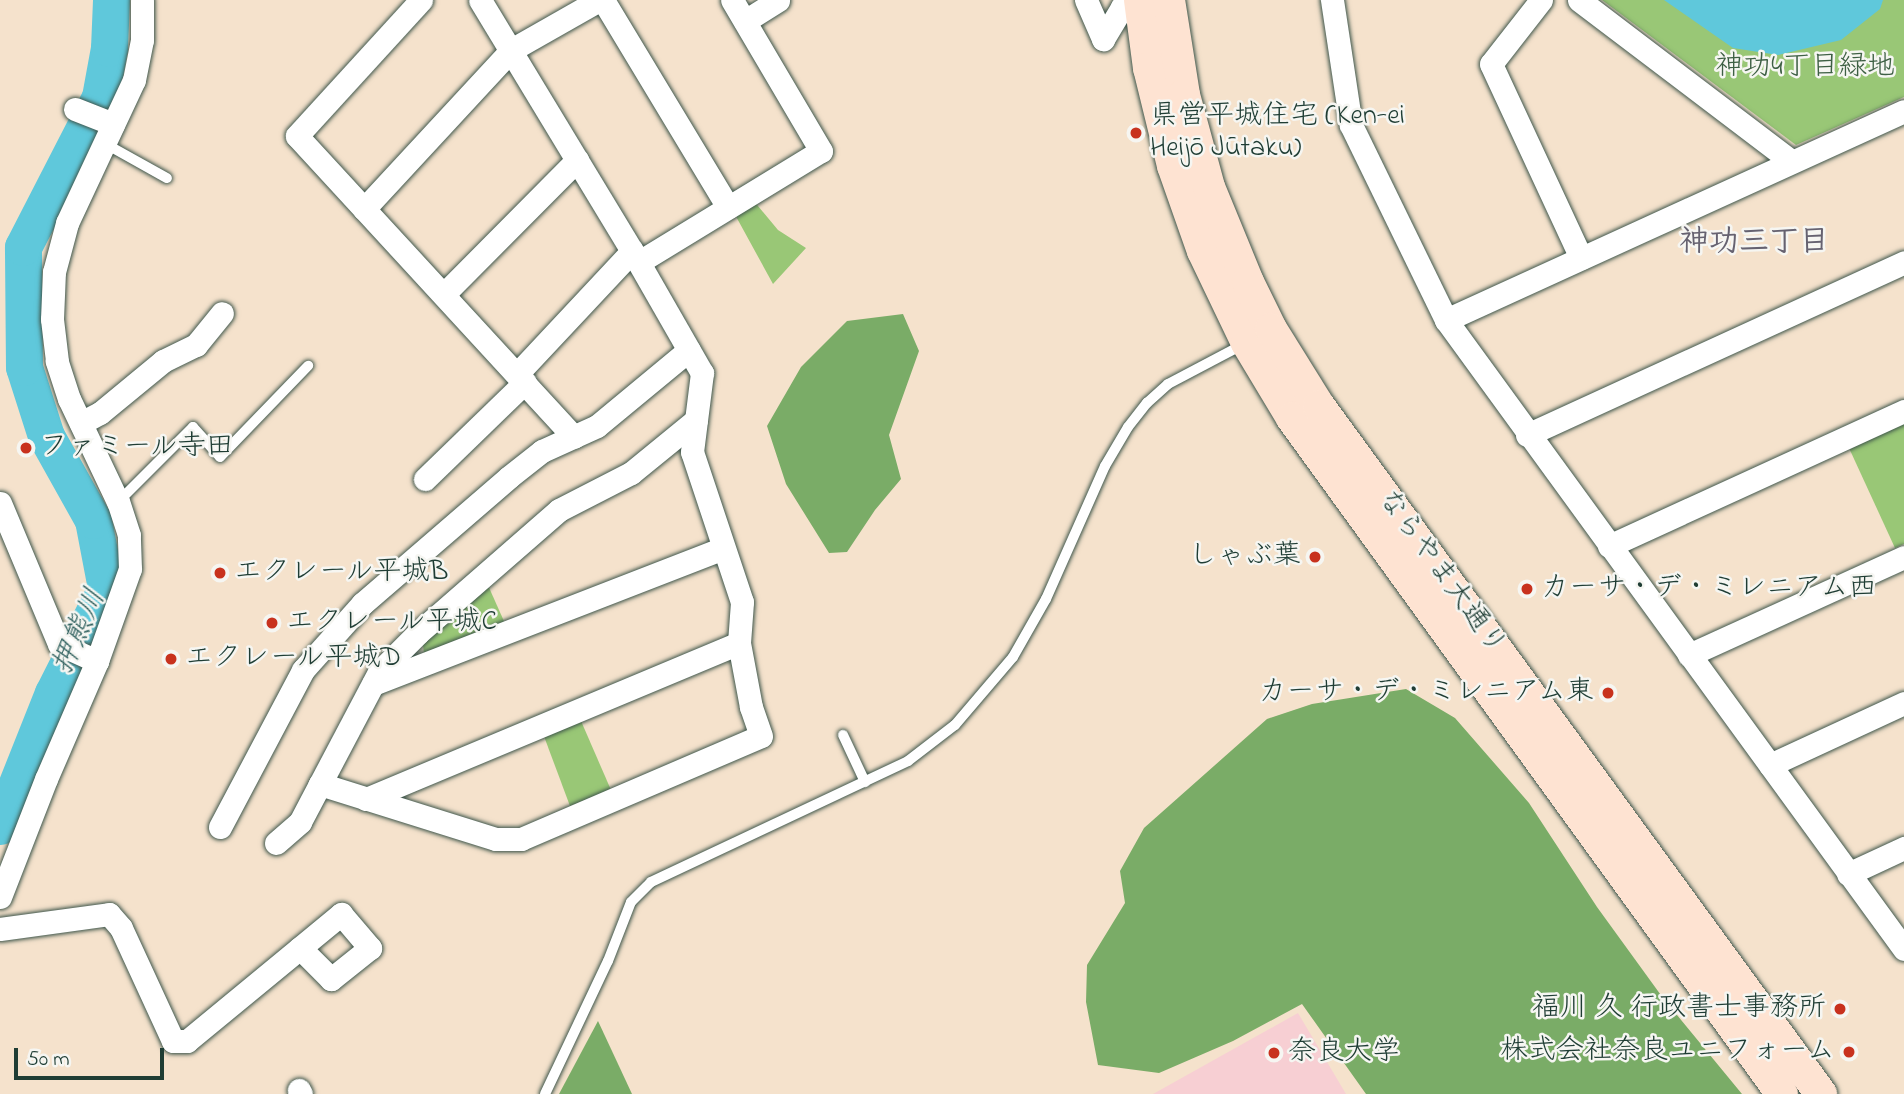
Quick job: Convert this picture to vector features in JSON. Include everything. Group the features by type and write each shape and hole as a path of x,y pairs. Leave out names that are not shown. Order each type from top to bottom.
{"street":[{"path":"0,897 130,569 129,535 118,502 81,423 57,361 52,319 54,272 67,223 134,80 142,40 142,0"},
{"path":"421,0 297,136 574,437"},
{"path":"320,785 496,839 521,839 761,736 751,707 738,643 742,602 692,452 702,373 636,256 480,0"},
{"path":"364,209 511,50 601,0 728,207"},
{"path":"425,480 636,256 728,207 821,150 733,0"},
{"path":"745,21 778,0"},
{"path":"1086,0 1103,39 1122,7 1150,2"},
{"path":"1332,0 1351,125 1446,320 1527,435 1904,949"},
{"path":"1541,0 1492,64 1581,258"},
{"path":"1579,0 1791,160"},
{"name":"ならやま大通り","path":"1150,2 1184,95 1209,187 1248,282 1259,336 1292,418 1782,1094"},
{"path":"75,109 108,134"},
{"path":"1446,320 1791,160 1904,111"},
{"path":"444,294 577,160"},
{"path":"1527,435 1904,262"},
{"path":"81,423 100,413 163,361 197,345 222,313"},
{"name":"ならやま大通り","path":"1259,336 1319,406 1821,1094"},
{"path":"220,827 303,670 362,604 509,477 542,452 597,426 689,350"},
{"path":"1609,546 1904,411"},
{"path":"276,843 300,822 379,672 418,633 559,510 631,473 696,420"},
{"path":"0,503 59,644 93,659"},
{"path":"373,684 724,548"},
{"path":"1689,655 1904,557"},
{"path":"366,799 738,643"},
{"path":"1770,765 1904,703"},
{"path":"1848,874 1904,848"},
{"path":"0,929 109,914 121,928 173,1041 187,1041 300,948"}],"lane":[{"path":"108,134 167,178"},
{"path":"545,1094 608,961 631,902 651,882 908,761 955,725 1013,657 1046,599 1105,466 1147,403 1168,384 1259,336"},
{"path":"118,502 193,427 220,457 308,366"},
{"path":"844,735 865,782"}],"shaded area":[{"name":"奈良大学","path":"1298,1013 1346,1094 1153,1094"}],"green space":[{"name":"神功4丁目緑地","path":"1602,0 1904,0 1904,97 1796,145"},
{"path":"753,200 778,230 806,248 773,284 733,211"},
{"path":"903,314 919,351 889,435 901,479 875,510 847,552 829,553 786,484 767,426 801,367 847,321"},
{"path":"1904,423 1904,544 1895,548 1849,448"},
{"path":"487,583 507,628 424,655 423,644"},
{"path":"1406,689 1455,718 1529,803 1597,907 1663,998 1742,1094 1366,1094 1302,1004 1233,1041 1159,1073 1098,1065 1086,1002 1087,965 1125,903 1120,871 1144,828 1267,719 1312,704"},
{"path":"578,714 611,790 570,806 542,731"},
{"path":"598,1021 632,1094 559,1094"}],"water":[{"path":"1664,0 1883,0 1880,9 1841,40 1778,55 1733,48"}],"waterway":[{"name":"押熊川","path":"0,826 53,693 106,588 93,520 46,436 24,367 23,247 100,97 109,48 111,0"}],"place":[{"name":"県営平城住宅 (Ken-ei Heijō Jūtaku)","path":"1136,133"},
{"name":"ファミール寺田","path":"26,448"},
{"name":"しゃぶ葉","path":"1315,557"},
{"name":"エクレール平城B","path":"220,573"},
{"name":"カーサ・デ・ミレニアム西","path":"1527,589"},
{"name":"エクレール平城C","path":"272,623"},
{"name":"エクレール平城D","path":"171,659"},
{"name":"カーサ・デ・ミレニアム東","path":"1608,693"},
{"name":"福川 久 行政書士事務所","path":"1840,1009"},
{"name":"株式会社奈良ユニフォーム","path":"1849,1052"},
{"name":"奈良大学","path":"1274,1053"}],"district":[{"name":"神功三丁目","path":"1754,243"}]}
